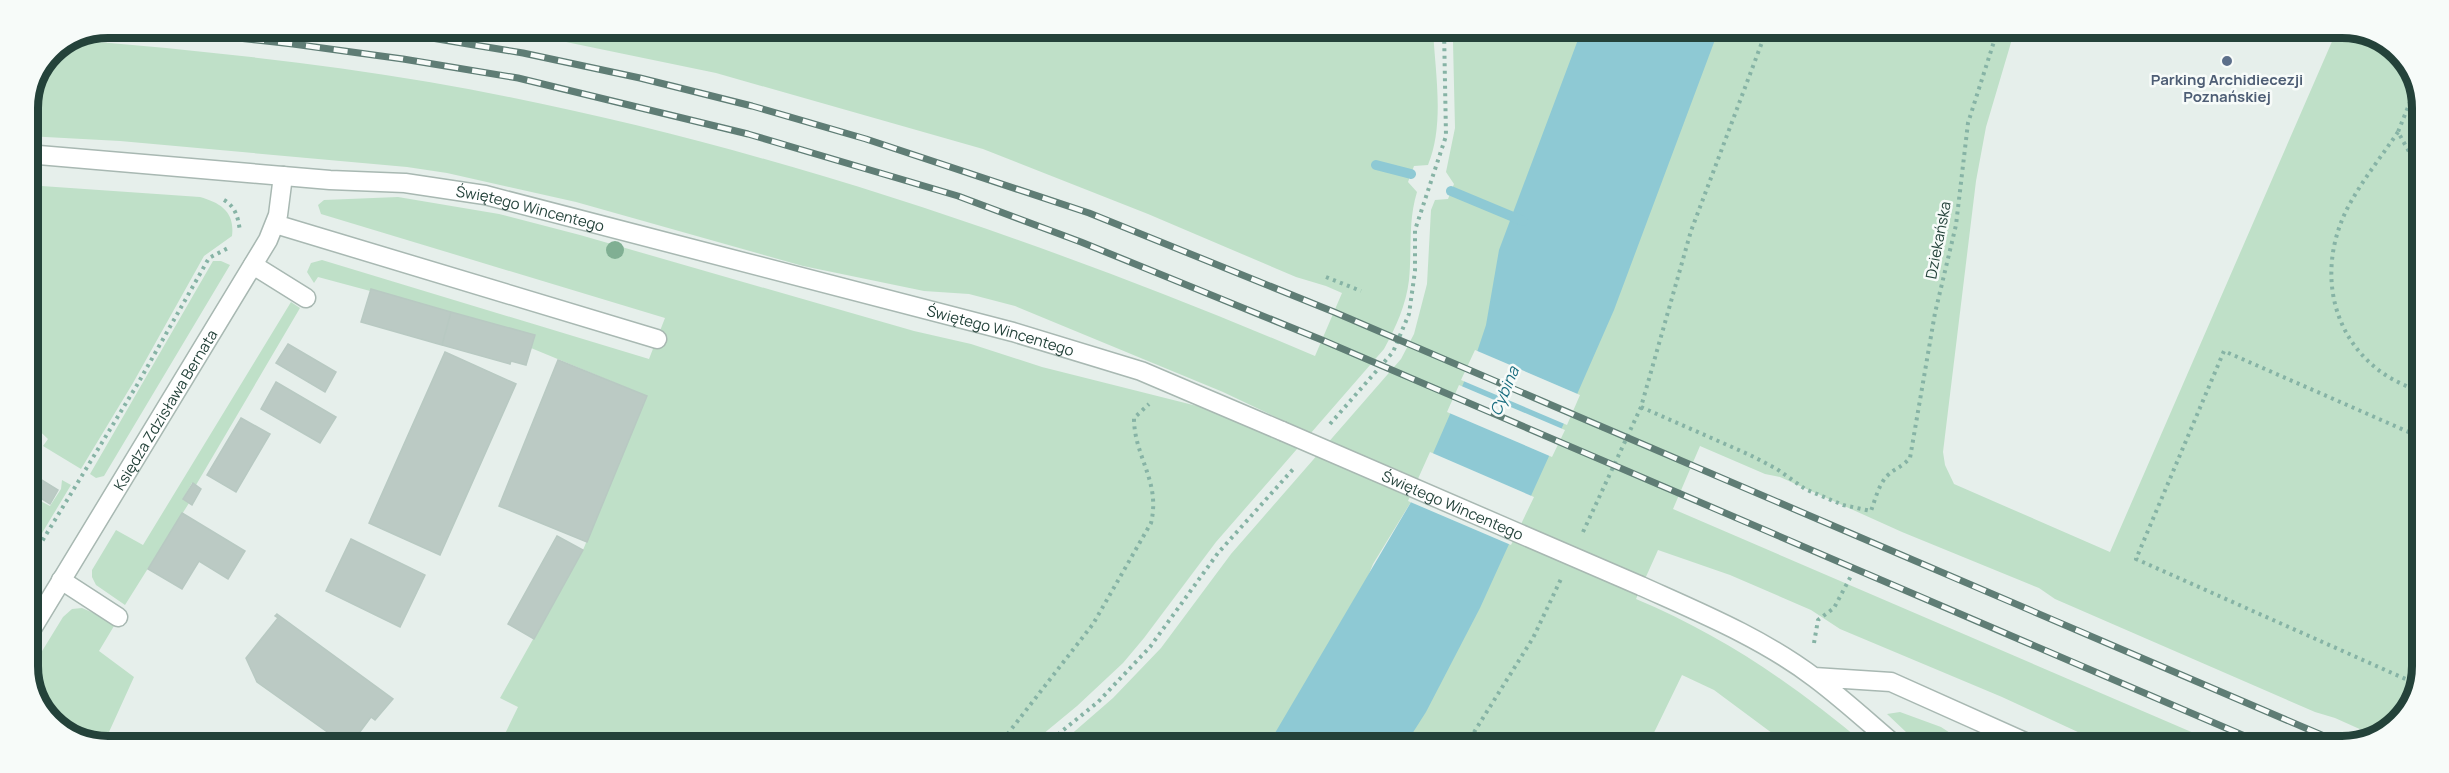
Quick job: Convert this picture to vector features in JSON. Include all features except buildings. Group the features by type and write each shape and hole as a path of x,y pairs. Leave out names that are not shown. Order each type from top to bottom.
{"street":[{"name":"Świętego Wincentego","path":"38,155 283,176 405,183 485,195 1013,332 1175,384 1742,632 1814,677 1883,736"},
{"name":"Księdza Zdzisława Bernata","path":"38,619 253,265 275,224 283,176"},
{"path":"275,224 657,339"},
{"path":"253,265 306,298"},
{"path":"61,580 118,617"},
{"path":"1814,677 1892,682 2012,736"}],"path":[{"path":"1579,541 1641,407 1691,231 1764,37"},
{"name":"Dziekańska","path":"1641,407 1759,459 1805,489 1843,505 1871,511 1879,489 1888,476 1902,468 1910,458 1935,313 1956,225 1968,123 1995,37"},
{"path":"2411,100 2398,132 2347,209 2335,240 2330,277 2337,318 2360,351 2387,376 2412,388"},
{"path":"2398,132 2411,155"},
{"path":"216,195 229,203 237,215 240,231 238,237"},
{"path":"38,548 137,385 209,258 236,244"},
{"path":"1326,277 1361,291"},
{"path":"2410,681 2136,559 2224,351 2412,432"},
{"path":"1006,736 1058,672 1093,624 1151,523 1154,508 1151,482 1134,431 1134,418 1175,384"},
{"path":"1472,736 1533,638 1565,572"},
{"path":"1814,677 1814,635 1818,620 1834,608 1851,576"}],"green space":[{"path":"541,37 1434,37 1438,98 1436,132 1428,165 1414,166 1408,182 1417,192 1411,225 1408,289 1403,307 1384,349 1216,542 1123,663 1041,736 504,736 518,707 500,698 583,550 647,396 531,348 534,335 318,277 314,283 307,272 311,263 322,260 649,359 665,318 321,214 318,205 324,200 398,197 499,214 914,331 971,344 1042,367 1209,409 1280,437 1286,422 1223,392 1015,306 969,294 924,291 803,266 576,202 447,173 407,167 120,141 38,137 39,94 43,81 58,58 81,43 87,41 209,52 385,75 543,104 656,130 768,160 990,230 1208,312 1315,356 1342,293 1296,277 1148,214 983,149 716,73"},
{"path":"1454,37 1668,37 1414,497 1373,564 1304,736 1069,736 1113,698 1161,648 1231,554 1401,359 1414,334 1427,284 1431,210 1435,200 1448,199 1454,184 1446,172 1455,128"},
{"path":"1697,37 2013,37 1986,127 1976,181 1943,452 1945,465 1954,484 2110,552 2334,37 2351,38 2373,45 2391,58 2402,72 2411,103 2412,666 2409,684 2400,704 2384,721 2365,731 2315,712 2055,599 2039,588 1902,532 1780,477 1765,474 1700,446 1673,509 2201,736 2086,736 2002,697 1840,629 1811,610 1730,575 1658,550 1636,599 1699,629 1757,663 1855,736 1776,736 1714,690 1682,675 1652,736 1397,736"},
{"path":"38,186 200,197 220,206 229,215 232,236 204,256 133,383 81,469 43,446 48,439 38,429"},
{"path":"213,261 221,261 230,265 104,476 96,478 90,474"},
{"path":"291,302 300,308 196,485 192,483 183,499 189,503 125,605 96,585 92,577 92,570 116,530 143,545"},
{"path":"62,480 71,485 38,540 38,500 50,506 61,489"},
{"path":"82,608 114,626 99,651 134,677 107,736 89,733 69,724 52,708 41,688 38,658 63,617 72,609"},
{"path":"1900,712 1941,727 1955,736 1912,736 1887,714"}],"water":[{"name":"Cybina","path":"1579,37 1716,37 1614,310 1480,608 1426,712 1411,736 1273,736 1414,497 1477,352 1486,325 1499,250"}],"pier":[{"path":"1475,350 1580,395 1567,425 1461,380"},
{"path":"1459,385 1565,430 1552,457 1447,412"},
{"path":"1430,452 1534,497 1511,545 1408,501"}],"waterway":[{"path":"1376,165 1411,174"},
{"path":"1451,191 1523,221"}],"railway":[{"path":"230,37 403,59 518,78 748,134 958,196 1081,242 1322,340 2245,736"},
{"path":"426,37 523,53 640,78 752,106 866,139 1089,213 1334,312 2324,736"}],"place":[{"name":"Parking Archidiecezji Poznańskiej","path":"2227,61"}]}
